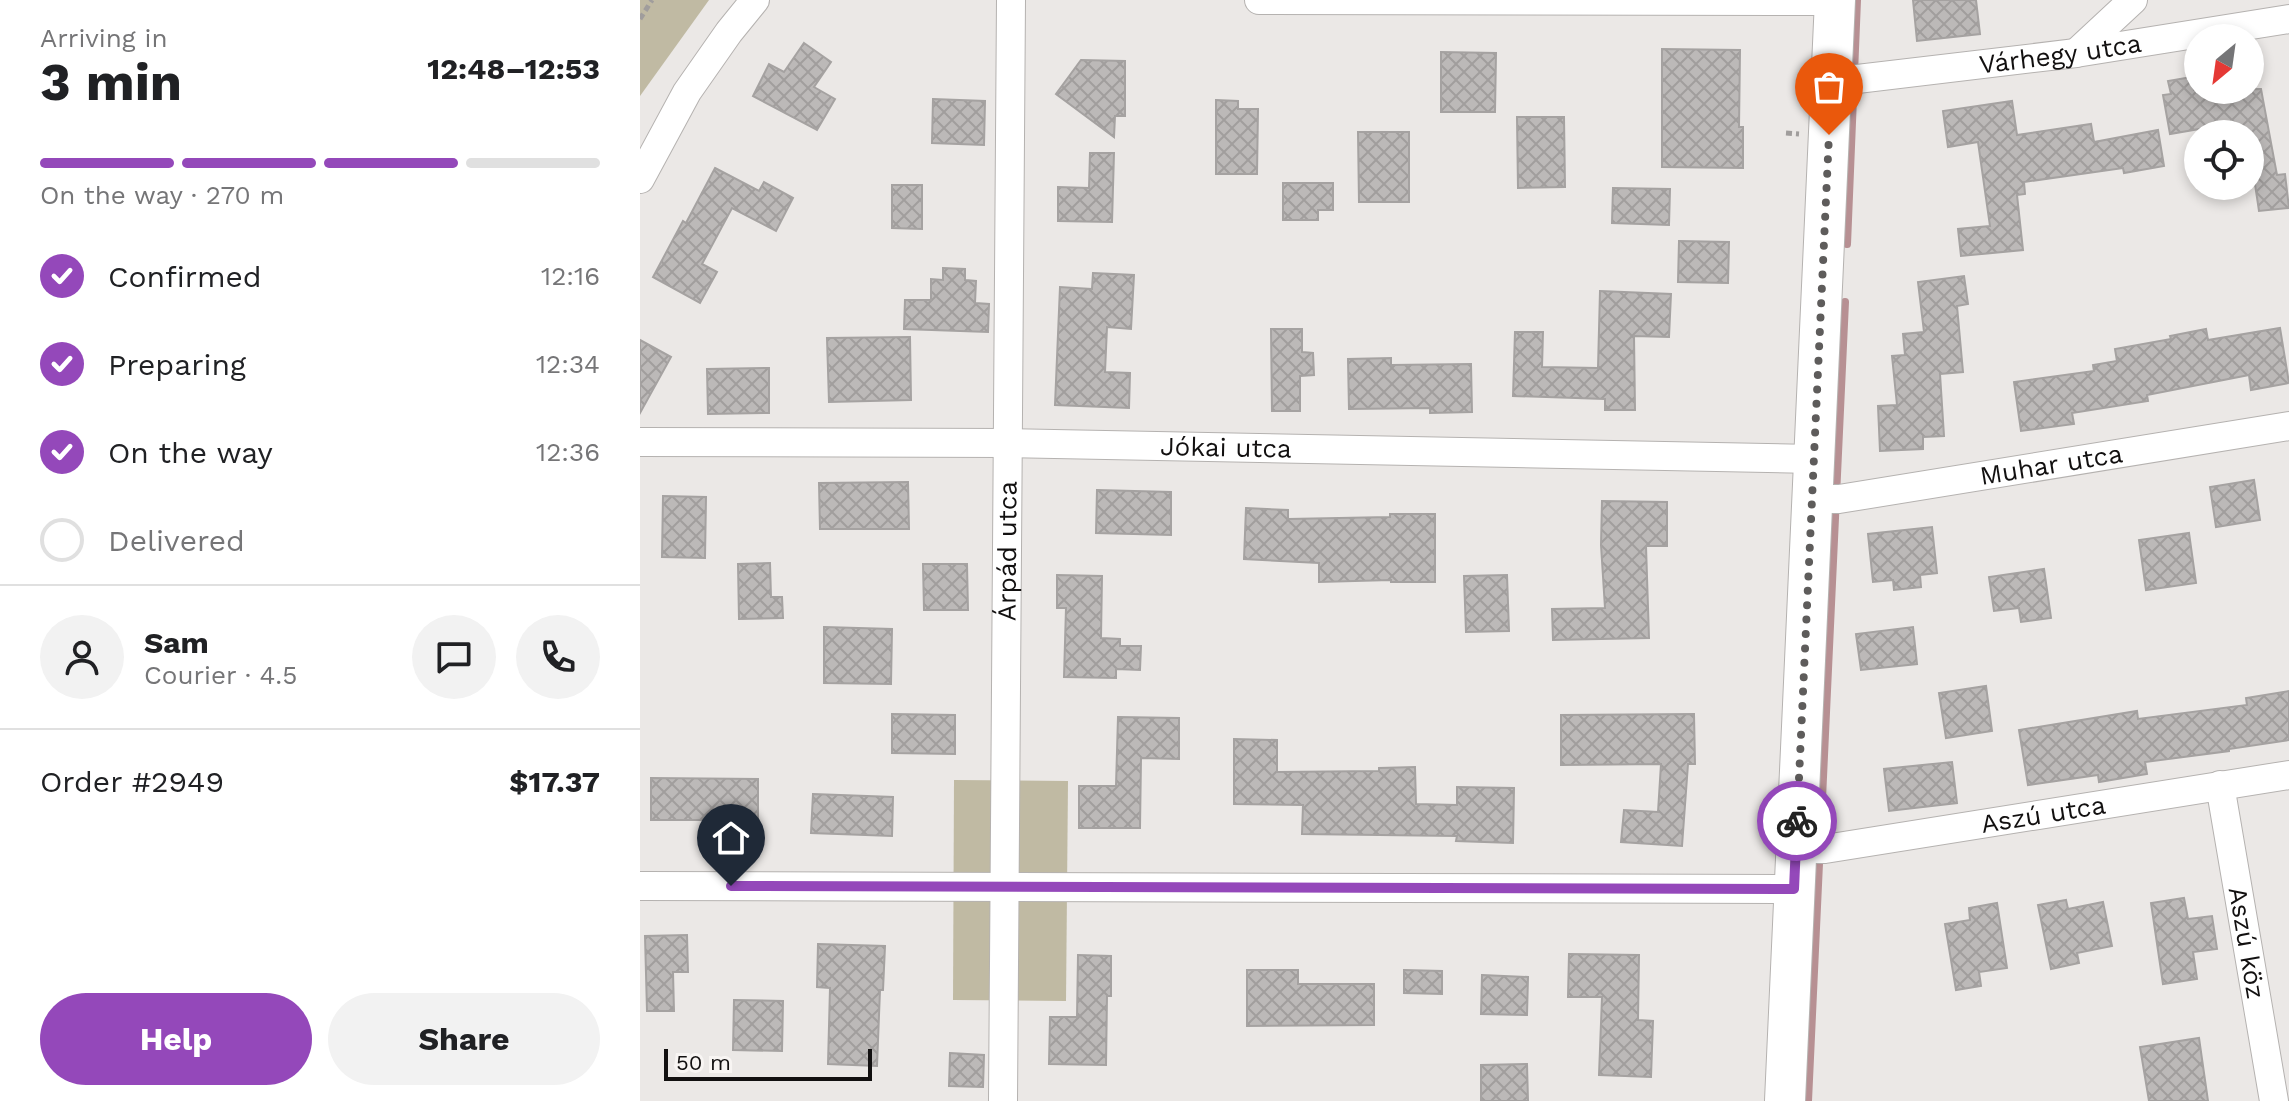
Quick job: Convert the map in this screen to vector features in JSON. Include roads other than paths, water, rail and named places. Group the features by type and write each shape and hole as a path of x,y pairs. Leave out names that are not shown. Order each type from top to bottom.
{"main road":[{"path":"1785,1101 1794,889 1810,849 1826,499 1813,459 1847,81 1835,0"}],"street":[{"path":"640,179 687,92 755,0"},
{"name":"Árpád utca","path":"1003,1101 1011,0"},
{"path":"1259,0 1835,0"},
{"path":"2076,53 2133,0"},
{"name":"Várhegy utca","path":"1847,81 2076,53 2289,19"},
{"name":"Muhar utca","path":"1826,499 2289,426"},
{"name":"Jókai utca","path":"640,442 1007,443 1813,459"},
{"name":"Aszú utca","path":"1810,849 2289,775"},
{"name":"Aszú köz","path":"2220,785 2274,1101"},
{"path":"640,886 1794,889"}],"waterway":[{"path":"1847,244 1857,0"},
{"path":"1808,1101 1845,302"}]}
